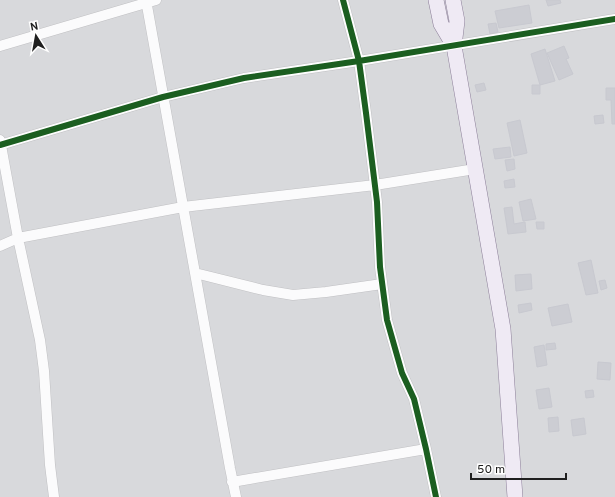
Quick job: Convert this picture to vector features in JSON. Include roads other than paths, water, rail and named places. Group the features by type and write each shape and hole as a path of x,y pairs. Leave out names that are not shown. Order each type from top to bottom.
{"main road":[{"path":"436,0 441,24 454,46"},
{"path":"454,0 457,21 454,46 503,329 515,497"}],"street":[{"path":"343,0 359,61 377,202 380,267 387,320 402,373 414,399 436,497"},
{"path":"0,46 149,1 163,97 232,482 236,497"},
{"path":"54,497 50,465 44,371 40,340 18,238 0,143 163,97 244,78 454,46 615,19"},
{"path":"0,246 18,238 183,207 375,185 475,169"},
{"path":"195,273 263,290 293,295 382,284"},
{"path":"232,482 426,449"}]}
